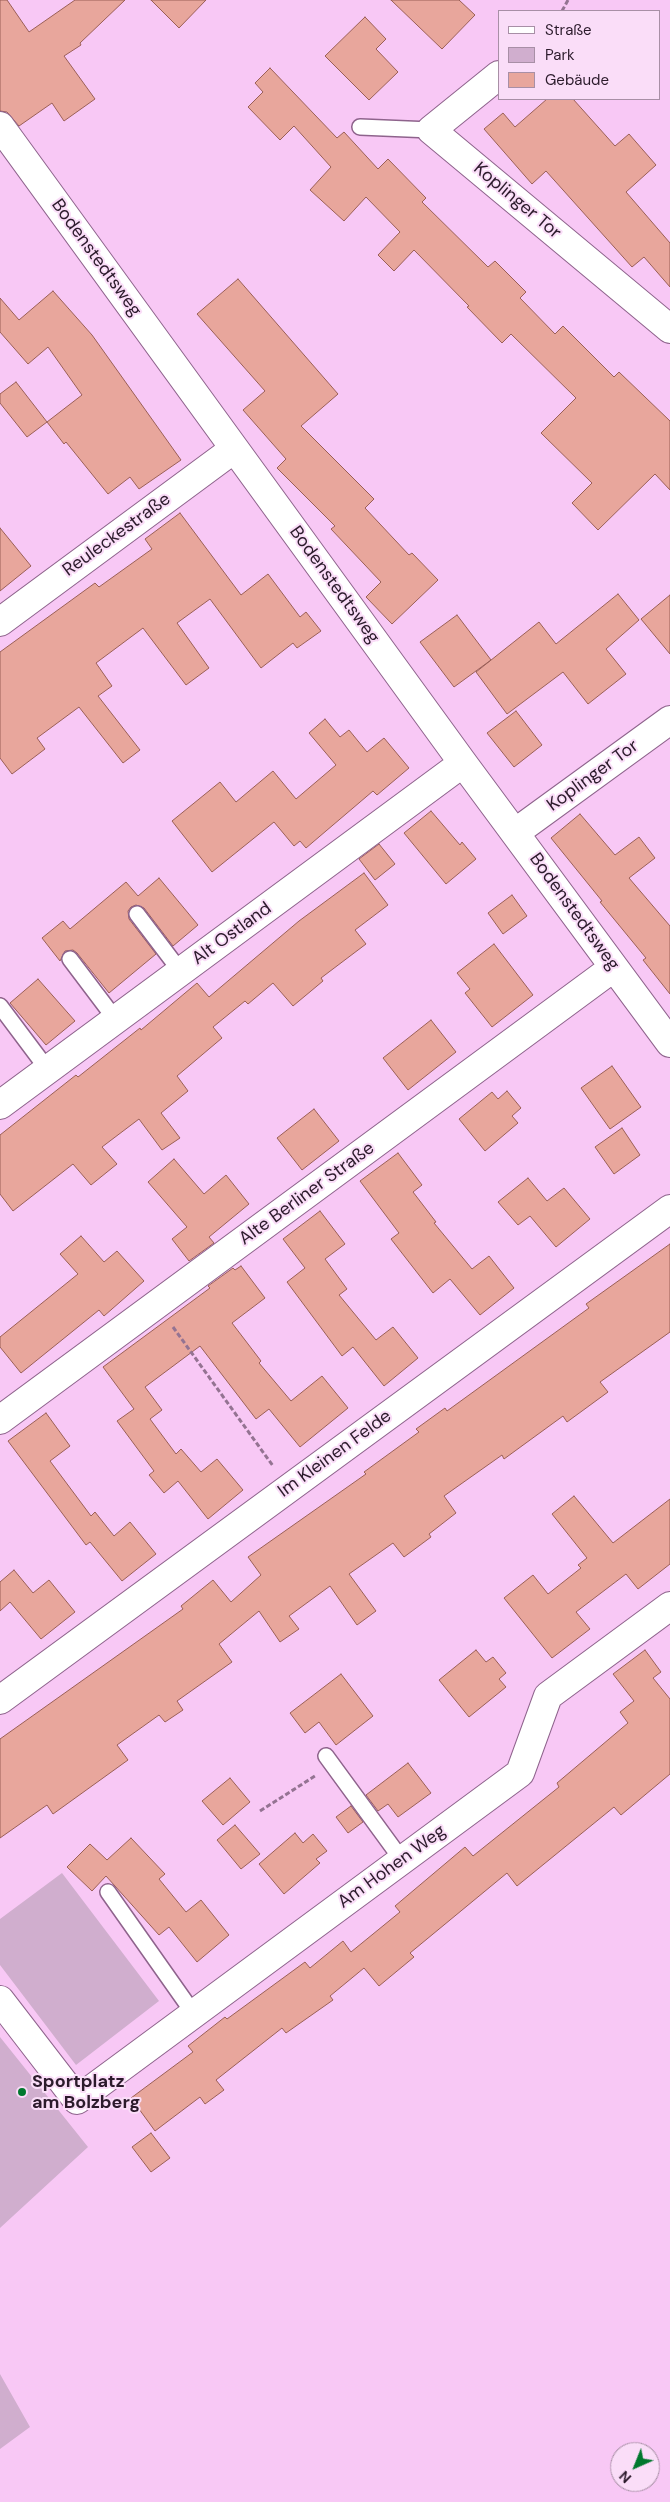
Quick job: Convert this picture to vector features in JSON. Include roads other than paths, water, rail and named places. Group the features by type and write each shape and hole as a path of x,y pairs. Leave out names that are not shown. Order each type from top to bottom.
{"street":[{"path":"431,130 498,76"},
{"name":"Bodenstedtsweg","path":"0,126 463,763 516,832 613,968 670,1043"},
{"name":"Koplinger Tor","path":"431,130 670,329"},
{"name":"Reuleckestraße","path":"0,622 234,449"},
{"name":"Koplinger Tor","path":"516,832 670,720"},
{"name":"Alt Ostland","path":"0,1105 463,763"},
{"name":"Alte Berliner Straße","path":"0,1420 613,968"},
{"name":"Im Kleinen Felde","path":"0,1700 670,1209"},
{"name":"Am Hohen Weg","path":"0,2000 77,2100 520,1773 548,1696 670,1606"}],"lane":[{"path":"360,127 431,130"},
{"path":"137,914 181,972"},
{"path":"70,959 116,1020"},
{"path":"0,1006 48,1070"},
{"path":"329,1760 402,1860"},
{"path":"108,1892 194,2014"}],"place":[{"name":"Sportplatz am Bolzberg","path":"22,2092"}]}
